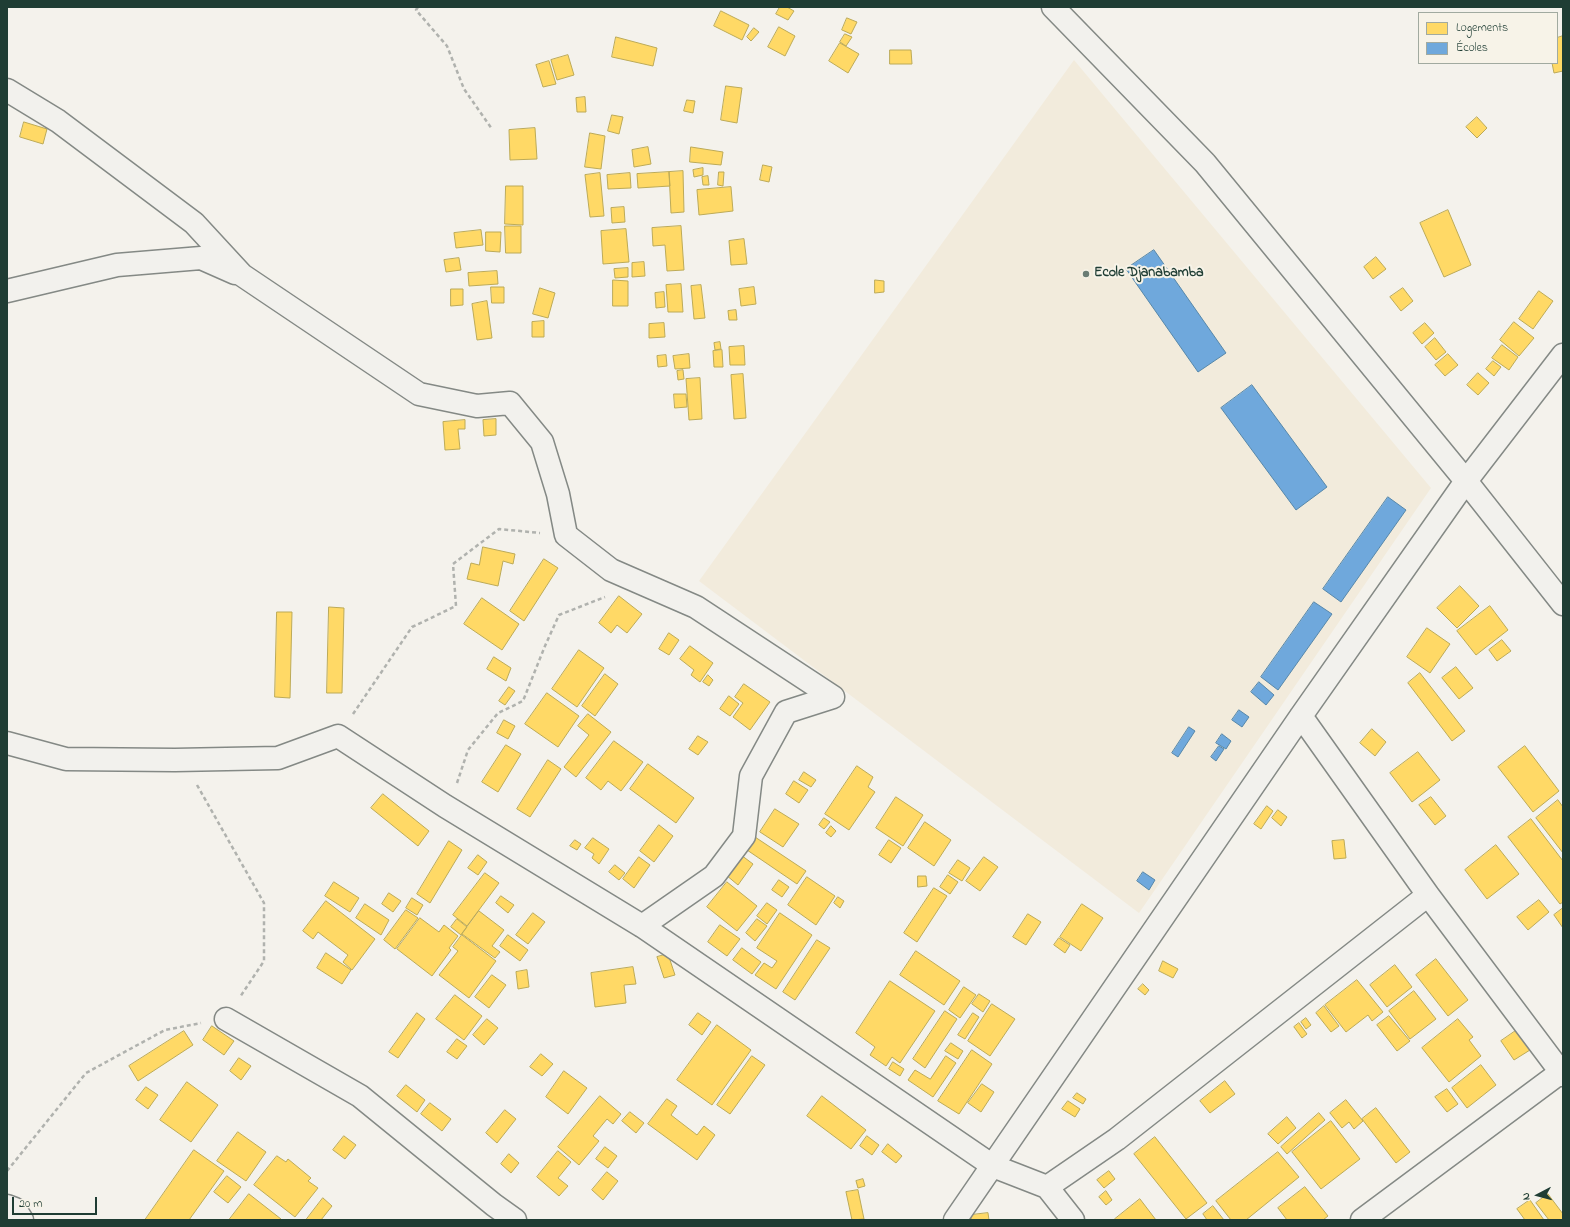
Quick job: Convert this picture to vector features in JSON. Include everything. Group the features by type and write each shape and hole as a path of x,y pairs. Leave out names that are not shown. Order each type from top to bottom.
{"street":[{"path":"1053,7 1205,163 1466,481 1563,604"},
{"path":"7,90 58,121 194,223 242,275"},
{"path":"7,291 117,265 201,258 242,275 419,394 477,406 510,403 542,442 558,494 566,535 611,570 696,607 832,697 786,712 751,776 744,836 714,876 642,926"},
{"path":"955,1220 1301,716 1466,481 1563,355"},
{"path":"1301,716 1428,895 1562,1074 1362,1220"},
{"path":"7,742 66,759 182,760 278,758 338,736 445,806 642,926 993,1166 1047,1187 1072,1220"},
{"path":"1047,1187 1117,1139 1428,895"},
{"path":"226,1019 360,1096 494,1205 515,1220"},
{"path":"7,1206 15,1209 22,1220"}],"path":[{"path":"418,7 416,10 447,46 464,90 492,129"},
{"path":"338,736 412,627 456,606 453,564 499,529 566,535"},
{"path":"445,806 459,779 468,750 498,713 523,701 559,615 639,583"},
{"path":"7,1172 86,1073 165,1030 226,1019 264,961 264,903 182,760"}],"shaded area":[{"name":"Ecole Djanabamba","path":"1074,60 1431,488 1139,913 699,581"}],"building: Logements":[{"path":"780,7 787,7 794,11 788,20 776,14"},
{"path":"721,11 749,25 742,40 714,26"},
{"path":"847,18 857,22 851,34 842,30"},
{"path":"779,27 795,36 785,56 768,47"},
{"path":"754,28 759,32 751,41 747,37"},
{"path":"845,34 852,37 846,46 840,42"},
{"path":"1563,36 1563,71 1554,73 1552,64 1558,64 1558,38"},
{"path":"616,37 657,48 653,66 612,57"},
{"path":"840,43 859,54 848,73 829,61"},
{"path":"890,50 911,50 912,64 890,64"},
{"path":"568,55 574,75 557,80 551,60"},
{"path":"549,61 556,84 543,87 536,65"},
{"path":"726,86 742,88 737,123 721,120"},
{"path":"585,97 586,112 577,112 576,98"},
{"path":"687,100 695,101 693,113 684,111"},
{"path":"612,115 623,117 619,134 608,131"},
{"path":"1477,117 1487,128 1477,138 1466,127"},
{"path":"24,122 47,129 43,144 20,137"},
{"path":"535,128 537,159 510,160 509,130"},
{"path":"590,133 605,136 601,169 585,167"},
{"path":"648,147 651,164 634,167 632,150"},
{"path":"691,147 723,152 721,165 690,162"},
{"path":"763,165 772,167 769,182 760,180"},
{"path":"703,168 703,175 694,177 693,170"},
{"path":"683,171 684,212 671,213 669,172"},
{"path":"669,172 670,186 638,188 637,174"},
{"path":"719,172 724,172 723,186 718,185"},
{"path":"600,173 604,216 590,217 585,175"},
{"path":"630,173 631,188 608,189 607,175"},
{"path":"708,176 709,185 703,185 702,177"},
{"path":"506,186 523,186 523,225 505,224"},
{"path":"731,187 733,211 699,215 697,190"},
{"path":"624,207 625,222 612,223 611,208"},
{"path":"1448,210 1471,265 1444,277 1420,223"},
{"path":"505,226 521,226 521,253 506,253"},
{"path":"681,226 684,270 667,271 665,245 653,246 652,228"},
{"path":"626,229 629,262 603,264 601,231"},
{"path":"481,230 483,245 456,248 454,233"},
{"path":"486,232 501,232 500,252 486,251"},
{"path":"744,239 747,264 731,265 729,241"},
{"path":"1376,257 1386,269 1373,279 1364,267"},
{"path":"459,258 461,270 446,272 444,260"},
{"path":"644,262 645,276 632,277 632,263"},
{"path":"628,268 628,277 615,278 614,269"},
{"path":"497,271 498,284 469,286 468,273"},
{"path":"613,280 628,281 628,306 613,306"},
{"path":"875,280 884,281 884,292 875,293"},
{"path":"681,284 683,312 668,312 666,285"},
{"path":"701,285 705,318 694,319 691,286"},
{"path":"491,287 504,287 504,303 492,303"},
{"path":"754,287 756,304 741,306 739,289"},
{"path":"540,288 555,293 548,318 533,314"},
{"path":"1403,288 1413,301 1401,311 1390,297"},
{"path":"451,289 463,289 463,305 451,306"},
{"path":"1539,291 1553,301 1533,329 1519,319"},
{"path":"664,292 665,307 656,308 655,293"},
{"path":"487,301 492,338 477,340 472,304"},
{"path":"736,310 737,320 729,320 728,311"},
{"path":"544,321 544,337 532,337 532,322"},
{"path":"1514,322 1534,338 1519,356 1500,340"},
{"path":"664,323 665,337 649,338 649,324"},
{"path":"1425,323 1434,333 1422,344 1413,333"},
{"path":"1435,338 1446,352 1436,360 1425,347"},
{"path":"720,342 721,349 715,350 714,343"},
{"path":"1502,345 1518,357 1509,370 1492,358"},
{"path":"744,346 745,365 730,365 729,347"},
{"path":"722,350 723,367 714,367 713,351"},
{"path":"689,354 690,368 675,369 673,356"},
{"path":"1448,354 1458,365 1445,376 1435,365"},
{"path":"666,355 667,366 658,367 657,356"},
{"path":"1493,361 1501,367 1494,376 1486,369"},
{"path":"683,370 684,379 678,380 677,371"},
{"path":"1478,373 1489,383 1478,395 1467,385"},
{"path":"743,374 746,418 734,419 731,375"},
{"path":"700,378 702,419 689,420 686,379"},
{"path":"674,394 686,394 687,407 675,408"},
{"path":"496,419 496,435 484,436 483,420"},
{"path":"465,420 465,429 458,429 460,449 445,450 443,422"},
{"path":"483,547 515,554 513,564 503,561 498,586 467,579 471,563 479,565"},
{"path":"544,559 558,568 524,621 510,611"},
{"path":"1460,586 1479,606 1457,628 1437,608"},
{"path":"619,596 642,614 627,633 617,625 611,633 599,623"},
{"path":"482,598 519,624 502,650 464,624"},
{"path":"1490,606 1508,630 1476,655 1457,631"},
{"path":"329,607 344,608 342,693 327,693"},
{"path":"277,612 292,612 290,698 275,697"},
{"path":"1427,628 1450,644 1430,673 1407,657"},
{"path":"669,633 679,640 669,655 659,649"},
{"path":"1502,640 1511,651 1497,661 1489,650"},
{"path":"690,646 713,663 700,682 691,675 694,670 680,659"},
{"path":"579,650 604,668 577,707 552,689"},
{"path":"494,657 511,668 506,681 487,669"},
{"path":"1456,667 1473,688 1459,699 1442,678"},
{"path":"1420,673 1465,731 1452,741 1408,683"},
{"path":"605,674 618,684 595,716 582,706"},
{"path":"708,675 713,680 709,686 703,682"},
{"path":"744,684 770,702 750,730 733,717 743,703 735,697"},
{"path":"509,687 515,691 505,705 499,701"},
{"path":"547,693 579,716 558,747 525,724"},
{"path":"729,696 739,704 730,716 720,709"},
{"path":"588,714 611,732 576,777 564,767 589,735 578,726"},
{"path":"504,720 515,726 508,739 497,733"},
{"path":"1372,729 1386,742 1375,756 1360,743"},
{"path":"698,736 708,742 698,755 689,749"},
{"path":"614,741 643,762 621,791 608,781 601,790 586,778"},
{"path":"506,745 521,754 498,792 482,782"},
{"path":"1525,746 1559,791 1533,812 1498,767"},
{"path":"1418,752 1440,780 1412,802 1390,773"},
{"path":"548,760 561,769 530,817 517,809"},
{"path":"648,764 694,798 676,823 630,789"},
{"path":"857,766 873,777 868,787 875,792 849,830 825,814"},
{"path":"804,772 816,780 811,787 799,780"},
{"path":"794,781 808,790 799,803 786,794"},
{"path":"383,794 429,831 418,846 371,808"},
{"path":"896,797 923,815 903,846 876,828"},
{"path":"1431,797 1446,816 1435,825 1419,805"},
{"path":"1558,800 1563,807 1563,853 1536,818"},
{"path":"1267,806 1273,811 1261,829 1254,824"},
{"path":"775,809 799,824 783,847 760,832"},
{"path":"1278,810 1287,817 1281,826 1272,818"},
{"path":"824,818 830,822 824,829 819,825"},
{"path":"1531,819 1563,861 1563,902 1560,904 1508,837"},
{"path":"925,822 951,840 934,866 908,848"},
{"path":"659,825 673,836 654,862 640,851"},
{"path":"831,826 836,831 831,837 826,833"},
{"path":"755,837 806,871 797,884 747,850"},
{"path":"593,838 609,849 599,864 592,858 594,854 585,848"},
{"path":"575,840 581,844 577,850 570,846"},
{"path":"889,840 901,848 891,863 879,855"},
{"path":"1344,840 1346,858 1334,859 1332,841"},
{"path":"449,841 462,850 430,903 417,894"},
{"path":"1496,845 1519,874 1487,899 1465,870"},
{"path":"478,855 487,862 478,875 468,868"},
{"path":"741,855 753,864 738,885 726,875"},
{"path":"639,857 650,865 634,888 623,879"},
{"path":"984,857 998,867 980,891 966,881"},
{"path":"958,860 970,868 962,881 949,873"},
{"path":"615,865 625,873 619,880 609,872"},
{"path":"485,873 499,883 467,926 453,915"},
{"path":"948,875 958,882 950,894 940,887"},
{"path":"918,876 926,876 927,886 918,887"},
{"path":"807,877 835,896 816,925 788,905"},
{"path":"779,880 789,887 782,897 772,890"},
{"path":"334,882 359,898 350,912 325,896"},
{"path":"727,882 757,906 737,931 707,907"},
{"path":"934,888 947,896 917,942 904,933"},
{"path":"389,893 401,901 393,912 382,904"},
{"path":"501,896 514,905 508,913 496,903"},
{"path":"838,897 844,901 840,908 834,903"},
{"path":"412,898 423,905 417,915 406,908"},
{"path":"1539,900 1549,912 1528,930 1517,917"},
{"path":"326,901 375,939 352,970 343,962 348,955 318,932 313,939 303,931"},
{"path":"767,903 777,910 767,924 757,916"},
{"path":"365,904 389,920 381,935 356,918"},
{"path":"1082,904 1103,918 1081,951 1060,937"},
{"path":"1563,908 1563,928 1554,915"},
{"path":"406,910 418,918 395,949 384,940"},
{"path":"479,911 504,930 492,946 500,952 495,958 462,934"},
{"path":"533,913 545,922 528,944 516,935"},
{"path":"780,913 812,935 776,989 755,975 764,963 772,968 777,961 757,948"},
{"path":"1028,914 1041,922 1026,945 1013,937"},
{"path":"420,918 439,932 444,925 458,936 449,948 451,950 432,976 397,949"},
{"path":"457,919 467,927 461,935 451,927"},
{"path":"757,919 767,926 755,941 746,933"},
{"path":"720,925 740,939 727,956 708,942"},
{"path":"462,935 496,961 469,998 439,975 458,951 453,947"},
{"path":"508,935 528,950 520,961 500,946"},
{"path":"1059,938 1070,945 1065,953 1054,945"},
{"path":"817,940 830,948 795,1000 783,992"},
{"path":"742,948 761,962 752,974 733,960"},
{"path":"916,951 960,981 944,1005 900,975"},
{"path":"326,953 351,970 342,984 317,968"},
{"path":"668,954 675,975 664,978 657,957"},
{"path":"1436,959 1468,1000 1448,1016 1416,975"},
{"path":"1163,961 1178,969 1173,978 1159,971"},
{"path":"1395,965 1412,987 1387,1007 1370,985"},
{"path":"633,967 636,984 624,985 626,1003 595,1007 591,973"},
{"path":"527,970 529,987 518,989 516,972"},
{"path":"492,975 506,985 489,1008 475,997"},
{"path":"1357,980 1383,1012 1372,1021 1368,1015 1346,1032 1325,1005"},
{"path":"890,981 935,1011 900,1063 892,1057 886,1066 870,1055 875,1047 856,1033"},
{"path":"1143,984 1149,990 1145,995 1138,989"},
{"path":"964,987 976,995 960,1018 949,1010"},
{"path":"1414,991 1436,1019 1410,1039 1389,1011"},
{"path":"979,994 990,1001 983,1012 972,1004"},
{"path":"455,995 482,1016 464,1040 436,1019"},
{"path":"992,1004 1015,1019 990,1056 968,1041"},
{"path":"1324,1006 1339,1026 1331,1032 1316,1013"},
{"path":"945,1011 957,1019 925,1068 913,1059"},
{"path":"417,1013 425,1019 398,1058 389,1052"},
{"path":"698,1013 711,1022 702,1035 689,1025"},
{"path":"973,1013 979,1017 965,1039 958,1035"},
{"path":"1389,1016 1410,1041 1397,1051 1377,1025"},
{"path":"1306,1018 1311,1025 1306,1029 1301,1022"},
{"path":"487,1019 498,1028 484,1045 473,1035"},
{"path":"1458,1019 1473,1037 1469,1040 1481,1056 1449,1082 1422,1048"},
{"path":"1299,1023 1307,1034 1302,1038 1294,1027"},
{"path":"717,1025 751,1050 712,1105 677,1080"},
{"path":"212,1026 234,1041 224,1055 203,1040"},
{"path":"1517,1030 1530,1050 1514,1060 1501,1041"},
{"path":"184,1031 193,1045 138,1081 129,1066"},
{"path":"457,1039 467,1046 457,1059 447,1052"},
{"path":"951,1043 963,1051 958,1059 945,1051"},
{"path":"972,1050 992,1064 959,1114 938,1101"},
{"path":"541,1054 553,1064 542,1076 530,1067"},
{"path":"752,1056 765,1065 730,1114 717,1105"},
{"path":"946,1056 956,1063 933,1097 908,1080 915,1070 930,1079"},
{"path":"239,1058 251,1066 241,1080 230,1071"},
{"path":"893,1062 904,1069 900,1076 889,1069"},
{"path":"1481,1065 1496,1085 1467,1108 1452,1088"},
{"path":"564,1071 587,1088 568,1114 546,1097"},
{"path":"1225,1081 1235,1094 1210,1113 1200,1101"},
{"path":"187,1082 218,1105 191,1142 160,1120"},
{"path":"982,1084 994,1092 981,1112 968,1103"},
{"path":"406,1085 425,1100 417,1112 397,1096"},
{"path":"146,1087 158,1095 148,1109 136,1100"},
{"path":"1447,1089 1458,1104 1447,1112 1435,1097"},
{"path":"1077,1093 1086,1099 1083,1104 1073,1098"},
{"path":"600,1096 621,1114 613,1124 607,1119 593,1136 599,1141 579,1165 558,1147"},
{"path":"822,1096 866,1130 851,1149 807,1116"},
{"path":"667,1099 677,1106 671,1115 697,1135 704,1126 715,1135 697,1160 648,1124"},
{"path":"1346,1100 1363,1121 1354,1129 1349,1122 1342,1128 1330,1113"},
{"path":"1068,1101 1080,1109 1075,1117 1062,1109"},
{"path":"430,1103 451,1119 442,1131 421,1114"},
{"path":"1376,1108 1410,1152 1396,1163 1362,1119"},
{"path":"505,1110 516,1119 497,1143 486,1133"},
{"path":"630,1112 644,1123 636,1133 622,1121"},
{"path":"1319,1113 1325,1120 1287,1154 1281,1147"},
{"path":"1287,1117 1296,1128 1278,1144 1268,1134"},
{"path":"1331,1121 1360,1159 1321,1189 1292,1152"},
{"path":"238,1132 266,1152 246,1181 217,1161"},
{"path":"344,1136 356,1145 345,1159 333,1150"},
{"path":"867,1136 879,1145 872,1155 860,1146"},
{"path":"1155,1137 1207,1203 1186,1219 1134,1154"},
{"path":"888,1144 902,1156 896,1163 882,1152"},
{"path":"605,1147 617,1156 608,1168 596,1159"},
{"path":"194,1150 224,1171 189,1220 145,1220"},
{"path":"558,1151 571,1162 558,1178 568,1186 559,1196 537,1177"},
{"path":"1278,1152 1299,1177 1246,1220 1231,1220 1216,1201"},
{"path":"509,1154 519,1163 511,1173 501,1164"},
{"path":"277,1156 286,1162 288,1159 311,1178 308,1181 318,1188 295,1217 254,1185"},
{"path":"1109,1171 1115,1179 1104,1188 1097,1180"},
{"path":"607,1172 618,1181 603,1200 592,1190"},
{"path":"227,1176 241,1187 228,1203 214,1192"},
{"path":"863,1179 865,1186 858,1188 856,1181"},
{"path":"1305,1187 1328,1216 1323,1220 1287,1220 1278,1208"},
{"path":"858,1190 864,1219 852,1220 846,1192"},
{"path":"1106,1191 1112,1200 1106,1205 1099,1197"},
{"path":"249,1194 281,1219 229,1220"},
{"path":"1548,1194 1563,1214 1563,1220 1549,1220 1536,1203"},
{"path":"323,1198 332,1206 321,1220 306,1220"},
{"path":"1140,1199 1156,1220 1115,1219"},
{"path":"1530,1200 1544,1220 1525,1220 1517,1209"},
{"path":"1213,1206 1224,1220 1207,1220 1203,1214"},
{"path":"988,1213 989,1220 971,1220 971,1215"}],"building: Écoles":[{"path":"1154,250 1226,353 1198,372 1126,269"},
{"path":"1252,385 1327,487 1296,510 1221,408"},
{"path":"1388,497 1406,510 1341,602 1323,589"},
{"path":"1314,602 1332,614 1278,690 1261,677"},
{"path":"1259,682 1274,695 1266,705 1251,692"},
{"path":"1239,710 1249,717 1242,727 1232,720"},
{"path":"1189,727 1195,731 1178,757 1172,753"},
{"path":"1222,734 1231,741 1226,749 1216,743"},
{"path":"1219,746 1224,749 1216,761 1211,757"},
{"path":"1143,872 1155,880 1149,890 1137,881"}],"place":[{"name":"Ecole Djanabamba","path":"1086,274"}]}
